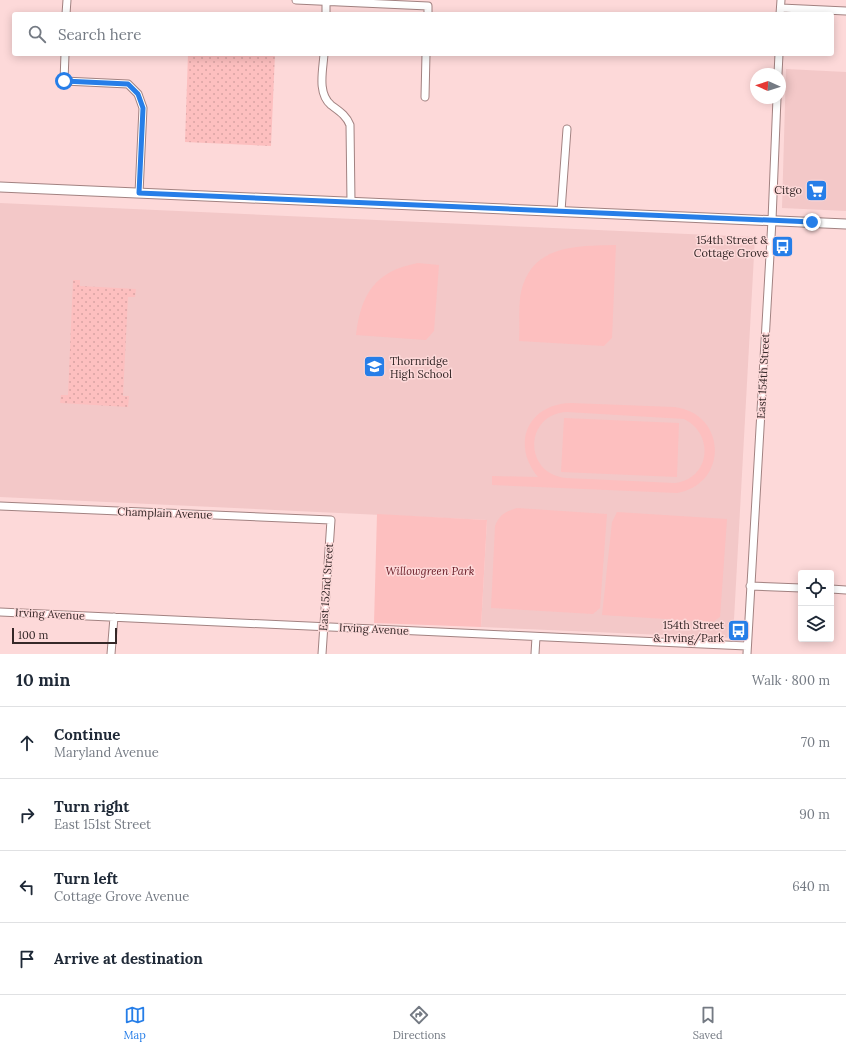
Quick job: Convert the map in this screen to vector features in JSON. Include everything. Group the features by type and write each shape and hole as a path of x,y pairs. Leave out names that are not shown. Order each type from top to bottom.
{"main road":[{"path":"0,187 846,224"}],"street":[{"path":"66,12 67,0"},
{"path":"296,0 428,10"},
{"path":"781,0 781,11 846,11"},
{"path":"326,2 326,12"},
{"path":"65,56 64,81 128,84 138,94 143,108 139,193"},
{"path":"324,56 322,82 325,97 330,104 348,118 350,125 352,202"},
{"path":"425,97 426,56"},
{"path":"778,68 779,56"},
{"name":"East 154th Street","path":"747,654 772,220 777,104"},
{"path":"562,211 567,129"},
{"name":"Champlain Avenue","path":"0,506 331,520"},
{"name":"East 152nd Street","path":"322,654 331,520"},
{"path":"750,586 798,588"},
{"path":"834,589 846,590"},
{"name":"Irving Avenue","path":"0,612 747,646"},
{"path":"111,654 114,617"},
{"path":"536,636 536,654"}],"shaded area":[{"path":"786,69 846,72 846,211 782,208"},
{"name":"Thornridge High School","path":"0,203 755,237 733,638 481,627 487,520 0,497"}],"green space":[{"path":"188,56 275,56 271,146 185,142"},
{"path":"616,245 612,338 604,346 519,341 521,292 527,276 535,265 546,256 558,251 586,246"},
{"path":"418,263 439,265 434,331 426,340 356,335 358,320 366,296 373,287 381,278 391,272"},
{"path":"73,280 80,280 80,286 136,289 135,297 128,297 123,396 129,396 128,407 60,403 61,395 68,395"},
{"path":"571,403 674,407 691,412 704,422 712,434 715,449 713,463 706,477 694,487 677,493 492,485 492,476 538,477 530,465 526,452 525,440 528,428 534,418 543,410 556,405","holes":["567,412 684,419 694,426 701,435 704,445 704,455 701,465 696,473 687,480 675,483 566,478 552,474 542,466 536,456 534,444 536,433 543,423 553,415"]},
{"path":"564,418 679,423 677,477 561,472"},
{"path":"517,508 607,514 600,608 593,614 491,608 495,526 503,514"},
{"path":"617,512 727,519 720,617 713,622 602,615 612,522"},
{"name":"Willowgreen Park","path":"377,514 487,520 481,627 374,623"}],"place":[{"name":"Citgo","path":"817,190"},
{"name":"154th Street & Cottage Grove","path":"783,246"},
{"name":"Thornridge High School","path":"374,367"},
{"name":"154th Street & Irving/Park","path":"739,631"}],"route":[{"path":"64,81 128,84 138,94 143,108 139,193 812,222"}]}
